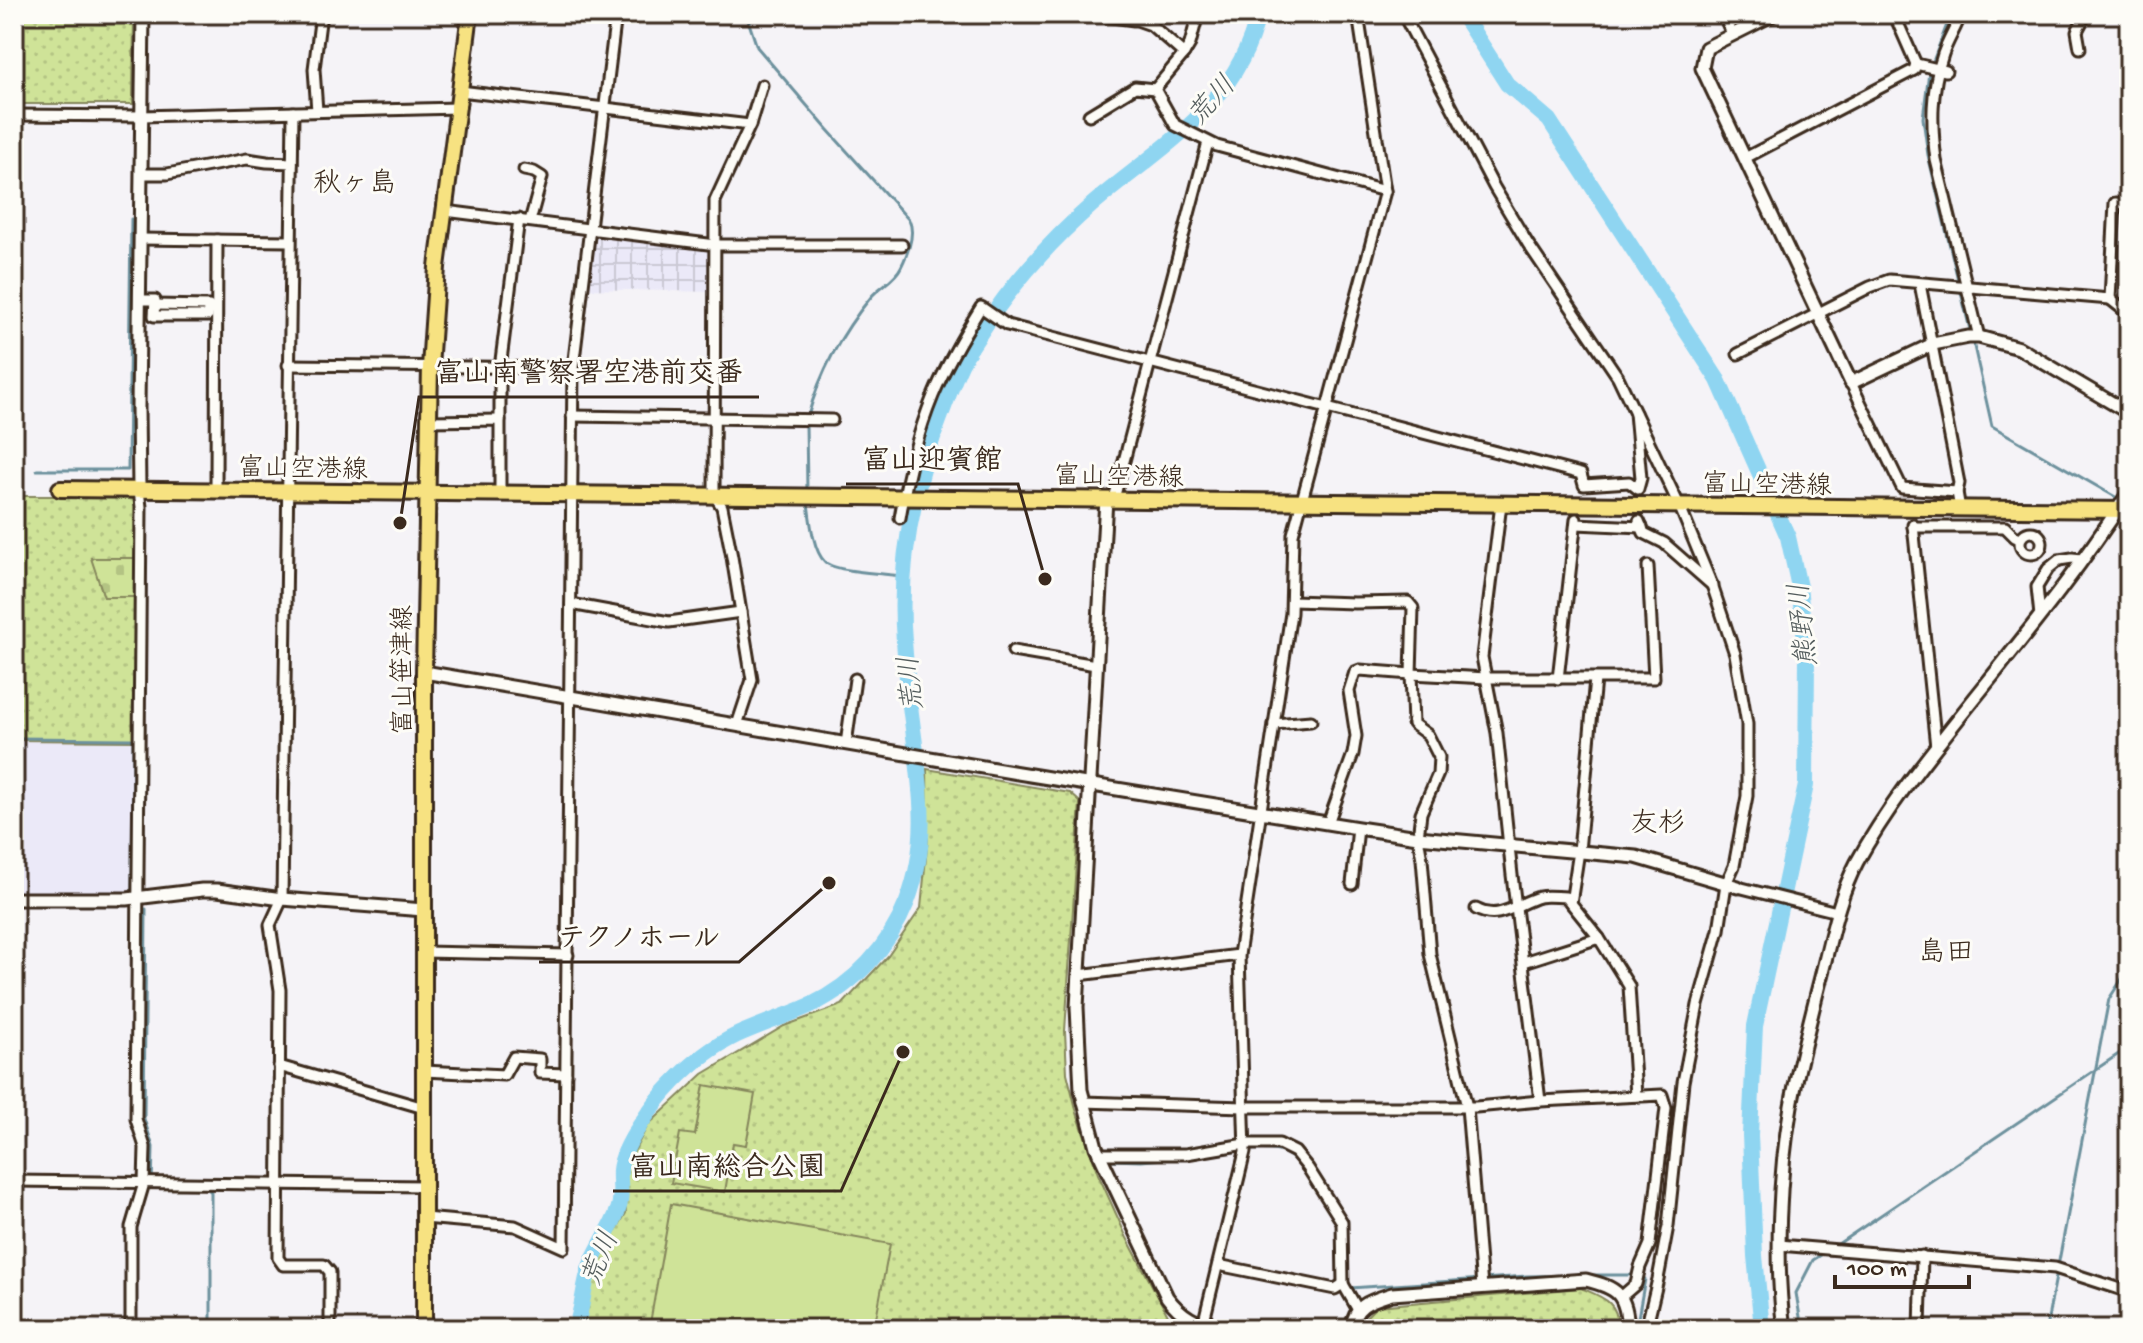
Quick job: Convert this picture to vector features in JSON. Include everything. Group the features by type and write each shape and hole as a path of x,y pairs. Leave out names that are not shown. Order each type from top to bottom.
{"main road":[{"name":"富山笹津線","path":"424,1329 424,672 428,421 433,314 470,14"},
{"name":"富山空港線","path":"60,489 2123,510"}],"street":[{"path":"131,1329 131,1227 150,1183 145,1147 136,1119 141,521 138,407 143,14"},
{"path":"317,111 314,69 321,14"},
{"path":"424,1218 515,1226 564,1248 573,368 616,14"},
{"path":"1098,14 1133,16 1151,25 1184,54"},
{"path":"1155,89 1190,44 1198,14"},
{"path":"1203,1327 1245,1147 1239,955 1292,601 1293,534 1385,191 1358,14"},
{"path":"1403,14 1494,187 1528,244 1618,377 1683,506 1735,654 1747,724 1747,796 1732,885 1698,1005 1683,1082 1668,1226 1646,1329"},
{"path":"1723,14 1732,34"},
{"path":"1774,14 1706,48 1702,68 1902,491 1957,492"},
{"path":"1745,158 1914,70 1916,64 1894,14"},
{"path":"1961,14 1943,53 1942,70 1932,106 1932,131 1936,160 1979,337"},
{"path":"2080,48 2077,31 2086,14"},
{"path":"1916,64 1942,70"},
{"path":"737,725 752,680 722,507 714,495 715,201 750,125 762,85"},
{"path":"1089,115 1135,87 1155,89"},
{"path":"1155,89 1175,125 1203,140 1385,191"},
{"path":"460,91 750,125"},
{"path":"14,115 141,116 458,108"},
{"path":"293,112 282,899 270,925 280,990 278,1258 283,1265 324,1265 330,1272 330,1329"},
{"path":"1203,140 1150,362 1110,499 1096,665 1077,1041 1083,1102 1098,1154 1167,1297 1185,1316 1203,1327 1219,1329"},
{"path":"141,174 167,174 247,159 292,163"},
{"path":"500,493 500,368 524,220 542,177 524,170"},
{"path":"2110,299 2115,203 2129,204"},
{"path":"445,211 716,245 902,245"},
{"path":"141,239 290,241"},
{"path":"216,489 212,310 217,240"},
{"path":"1738,354 1889,280 2110,299 2129,314"},
{"path":"1920,284 1959,483 1960,509"},
{"path":"140,300 155,300 154,316 208,316 212,310"},
{"path":"900,518 909,469 932,398 981,307 1007,325 1581,474 1584,485 1629,482 1638,489 1641,478 1635,410"},
{"path":"1851,383 1933,344 1979,337 2019,348 2129,413"},
{"path":"288,365 573,368"},
{"path":"572,416 832,420"},
{"path":"428,421 500,420"},
{"path":"1784,1329 1779,1268 1783,1172 1791,1107 1831,910 1887,815 1936,747 2123,510 2129,492"},
{"path":"1501,504 1482,657 1497,733 1540,1101"},
{"path":"1979,509 1981,527"},
{"path":"1558,679 1576,521 1640,524 1644,533 1664,543 1713,586"},
{"path":"1936,747 1913,526 2005,527 2020,539"},
{"path":"2034,553 2041,545 2039,535 2028,532 2020,539 2020,546 2024,552 2034,553 2048,569"},
{"path":"2040,616 2037,587 2048,569 2059,560 2082,559"},
{"path":"1328,823 1353,754 1356,736 1349,691 1355,672 1487,678 1654,678 1648,566"},
{"path":"1292,601 1408,602 1413,608 1413,724 1428,735 1439,757 1438,774 1421,813 1418,837 1430,954 1467,1107 1482,1287"},
{"path":"571,604 669,622 741,612"},
{"path":"1013,651 1096,665"},
{"path":"424,672 1358,828 1418,837 1636,857 1831,910"},
{"path":"846,744 855,679"},
{"path":"1571,903 1579,851 1595,679"},
{"path":"1274,724 1311,721"},
{"path":"1352,884 1358,828"},
{"path":"14,899 138,898 217,890 282,899 424,910"},
{"path":"1476,909 1492,914 1517,908 1541,896 1566,897 1599,938 1629,986 1636,1096"},
{"path":"1524,962 1599,938"},
{"path":"424,952 568,955"},
{"path":"1079,975 1239,955"},
{"path":"424,1071 504,1075 514,1057 540,1059 540,1073 566,1074"},
{"path":"279,1066 424,1108"},
{"path":"1083,1102 1244,1107 1467,1107 1662,1095 1666,1108 1650,1244 1636,1284 1621,1297"},
{"path":"1098,1154 1186,1154 1279,1144 1295,1152 1342,1222 1343,1284 1358,1310"},
{"path":"14,1181 424,1186"},
{"path":"1779,1245 2055,1268 2129,1292"},
{"path":"1920,1329 1922,1256"},
{"path":"1218,1265 1335,1289 1343,1284"},
{"path":"1351,1329 1358,1310 1371,1300 1392,1294 1586,1280 1607,1286 1621,1297 1628,1329"}],"shaded area":[{"path":"593,234 712,247 712,292 587,289"},
{"path":"14,736 136,738 133,893 14,892"}],"green space":[{"path":"14,14 134,14 133,104 14,104"},
{"path":"132,496 136,500 136,558 92,558 104,597 135,597 134,741 14,740 14,497"},
{"path":"91,558 136,558 135,597 104,597"},
{"path":"927,769 1070,793 1080,802 1065,1031 1067,1073 1098,1174 1126,1236 1175,1329 582,1329 592,1273 626,1213 623,1172 648,1125 703,1074 784,1026 842,1005 888,956 921,908 928,837"},
{"path":"704,1085 755,1094 746,1145 733,1143 725,1192 671,1183 680,1133 695,1135"},
{"path":"671,1204 890,1244 874,1329 649,1329"},
{"path":"1581,1288 1608,1302 1616,1312 1617,1329 1360,1329 1361,1322 1377,1306"}],"waterway":[{"path":"746,14 757,47 909,220 912,231 901,267 871,297 842,338 819,384 808,416"},
{"name":"荒川","path":"575,1329 590,1267 619,1205 622,1160 633,1136 658,1100 687,1069 720,1044 811,1005 856,975 891,934 907,902 919,856 922,812 904,641 906,551 910,521 925,463 962,362 1004,299 1046,249 1094,203 1170,143 1215,99 1248,46 1258,14"},
{"name":"熊野川","path":"1462,14 1507,84 1549,120 1718,380 1788,537 1799,587 1807,658 1806,785 1755,1026 1750,1135 1755,1256 1762,1329"},
{"path":"1951,14 1929,72 1923,118 1928,155 1971,334"},
{"path":"37,470 128,470 131,219"},
{"path":"1973,342 1992,426 2119,499"},
{"path":"806,423 807,491"},
{"path":"808,503 815,543 825,562 850,570 904,576"},
{"path":"14,738 133,741 132,889"},
{"path":"146,909 144,1119 153,1147 152,1188 207,1188 211,1192 211,1329"},
{"path":"2046,1329 2109,999 2129,968"},
{"path":"1835,1246 2129,1047"},
{"path":"1248,1150 1286,1154 1298,1163 1311,1181"},
{"path":"1193,1157 1241,1151"},
{"path":"1112,1160 1177,1158"},
{"path":"1334,1218 1337,1222 1340,1284"},
{"path":"1802,1329 1796,1293 1813,1260 1826,1252"},
{"path":"1350,1288 1578,1275"},
{"path":"1586,1275 1634,1275"},
{"path":"1636,1329 1645,1279 1641,1276"}],"tunnel":[{"path":"1903,494 1913,525"}],"place":[{"name":"富山南警察署空港前交番","path":"400,523"},
{"name":"富山迎賓館","path":"1045,579"},
{"name":"テクノホール","path":"829,883"},
{"name":"富山南総合公園","path":"903,1052"}],"district":[{"name":"秋ヶ島","path":"355,181"},
{"name":"友杉","path":"1658,821"},
{"name":"島田","path":"1946,950"}]}
